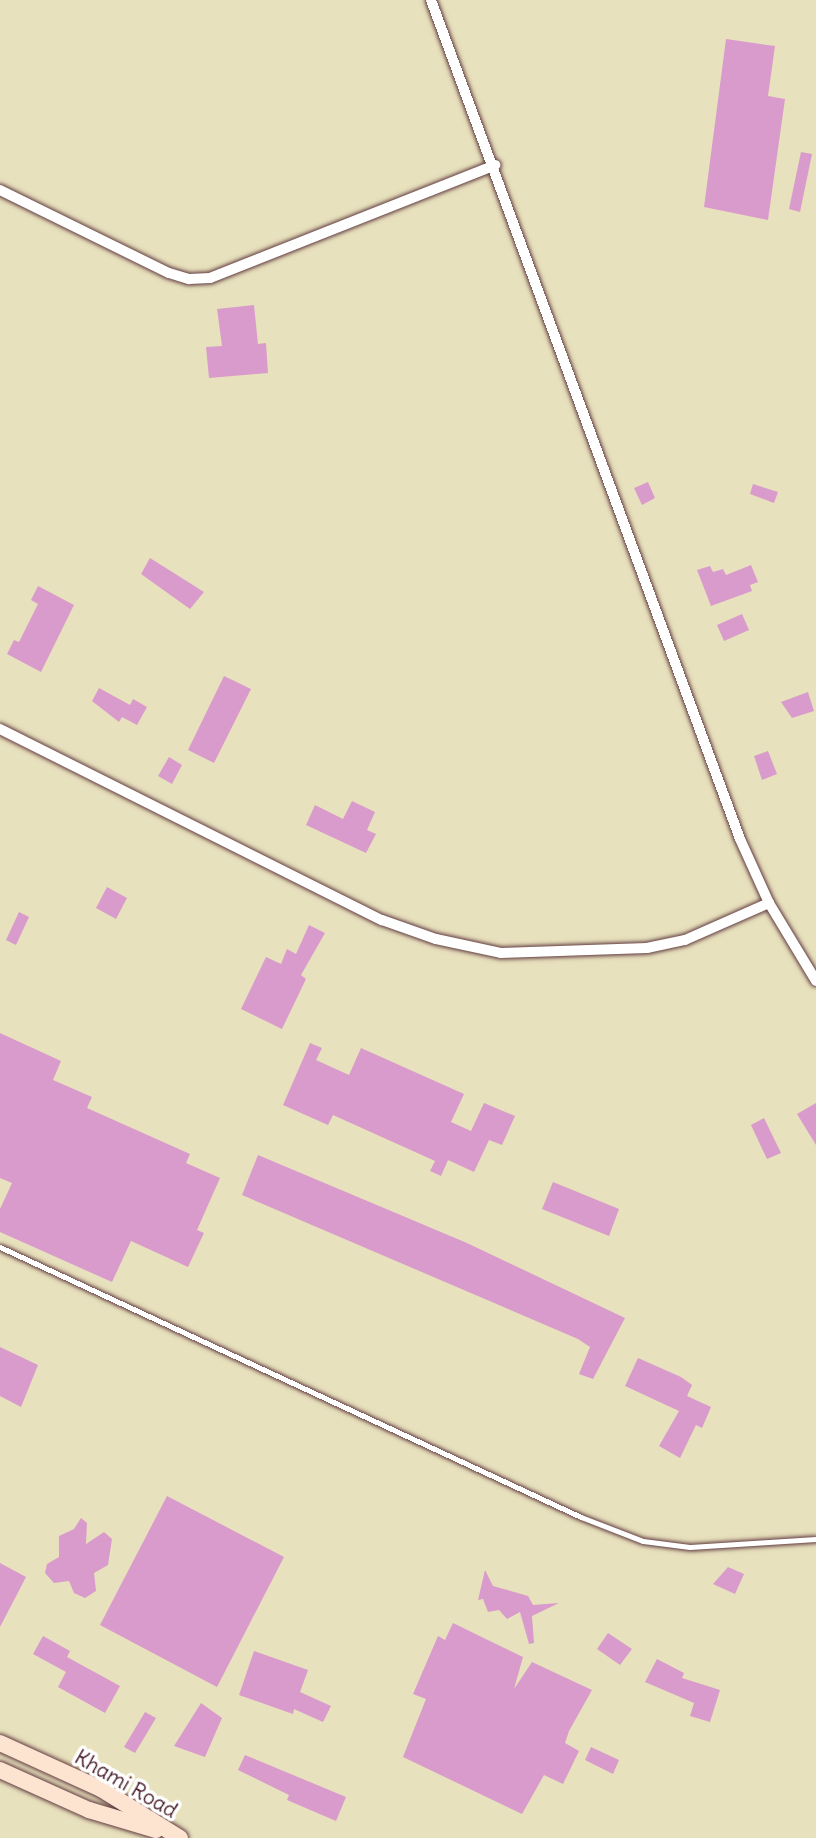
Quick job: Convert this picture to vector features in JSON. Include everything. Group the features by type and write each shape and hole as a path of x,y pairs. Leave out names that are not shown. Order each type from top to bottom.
{"main road":[{"name":"Khami Road","path":"0,1743 101,1789 178,1837"},
{"name":"Khami Road","path":"0,1770 89,1810 178,1837"}],"street":[{"path":"431,0 495,166 740,839 769,904 816,981"},
{"path":"0,190 170,273 210,278 495,166"},
{"path":"0,729 382,920 436,939 501,953 647,948 685,940 769,904"}],"lane":[{"path":"0,1247 581,1517 643,1541 690,1547 816,1539"}],"building":[{"path":"726,39 775,46 768,96 785,99 768,220 704,207"},
{"path":"801,152 812,154 800,212 789,209"},
{"path":"254,305 258,344 266,343 268,373 209,378 206,347 222,346 217,309"},
{"path":"648,482 655,498 642,505 634,488"},
{"path":"753,484 778,492 774,503 750,494"},
{"path":"150,558 204,592 190,609 141,574"},
{"path":"751,565 758,582 750,585 752,591 711,606 697,570 710,566 713,572 723,569 726,575"},
{"path":"38,586 74,605 41,672 7,654 14,640 19,642 38,604 31,600"},
{"path":"742,614 749,630 724,641 717,625"},
{"path":"224,676 251,689 214,763 188,750"},
{"path":"99,688 130,705 133,699 147,707 137,725 122,717 119,722 92,701"},
{"path":"808,692 814,711 792,718 781,702"},
{"path":"768,751 777,774 762,780 754,756"},
{"path":"169,757 182,765 172,784 158,776"},
{"path":"352,801 375,812 367,830 376,834 366,853 306,825 315,805 343,819"},
{"path":"107,887 127,898 116,919 96,908"},
{"path":"19,912 29,917 16,945 6,940"},
{"path":"309,925 325,933 301,975 306,979 282,1029 241,1009 266,957 281,964 287,949 296,954"},
{"path":"0,1033 61,1061 53,1080 92,1097 87,1108 190,1154 186,1163 220,1178 197,1230 204,1233 188,1267 131,1241 112,1282 0,1232 0,1209 12,1183 0,1178"},
{"path":"310,1043 322,1048 316,1060 349,1075 361,1048 464,1094 451,1122 471,1131 484,1103 515,1116 502,1145 489,1140 474,1172 448,1160 441,1176 430,1171 435,1161 333,1115 328,1125 283,1105"},
{"path":"816,1103 816,1145 797,1114"},
{"path":"764,1118 781,1153 767,1159 751,1125"},
{"path":"258,1155 467,1243 625,1318 593,1379 579,1374 590,1347 578,1339 242,1195"},
{"path":"553,1182 619,1209 609,1236 542,1209"},
{"path":"0,1347 38,1365 21,1407 0,1396"},
{"path":"638,1358 681,1377 692,1385 687,1396 711,1407 702,1428 696,1425 680,1458 659,1446 679,1411 625,1386"},
{"path":"167,1496 284,1557 217,1687 100,1625"},
{"path":"81,1518 87,1523 86,1544 104,1532 112,1539 108,1565 94,1573 96,1591 85,1598 74,1593 69,1581 54,1583 45,1573 47,1564 59,1557 59,1536 74,1529"},
{"path":"0,1563 26,1577 0,1627"},
{"path":"728,1567 744,1574 735,1594 713,1584"},
{"path":"485,1570 493,1586 528,1596 533,1605 559,1603 532,1616 534,1643 529,1644 520,1612 507,1619 499,1610 488,1612 483,1599 478,1600"},
{"path":"453,1623 523,1657 514,1689 532,1662 592,1690 565,1743 579,1751 563,1784 544,1775 522,1814 403,1757 426,1699 413,1694 438,1636 445,1640"},
{"path":"608,1633 632,1649 620,1665 597,1649"},
{"path":"43,1636 70,1651 67,1657 120,1686 105,1713 58,1687 66,1672 33,1654"},
{"path":"254,1651 308,1670 300,1692 331,1706 323,1722 294,1709 293,1714 239,1695"},
{"path":"657,1659 684,1673 682,1678 720,1690 710,1722 690,1716 694,1703 645,1682"},
{"path":"201,1703 222,1718 205,1757 174,1746"},
{"path":"145,1712 156,1718 135,1753 124,1747"},
{"path":"591,1747 619,1760 613,1774 585,1760"},
{"path":"245,1755 346,1797 336,1821 287,1800 289,1795 238,1770"}]}
